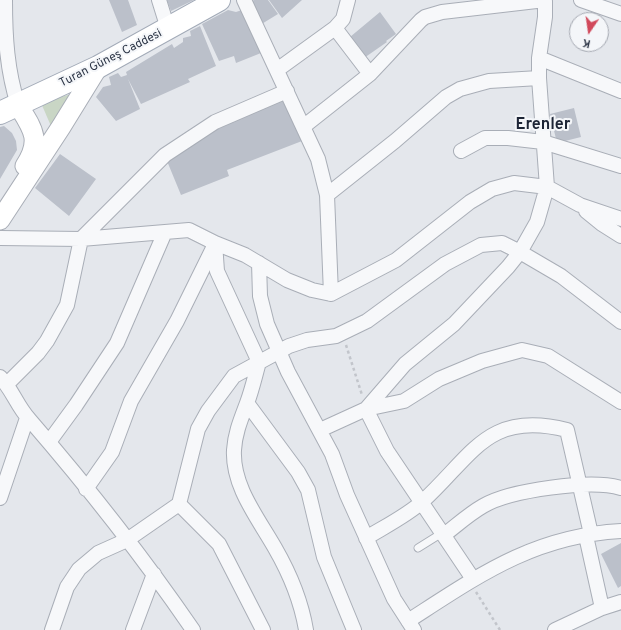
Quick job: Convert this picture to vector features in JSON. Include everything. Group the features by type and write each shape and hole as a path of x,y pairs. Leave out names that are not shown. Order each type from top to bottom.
{"main road":[{"name":"Turan Güneş Caddesi","path":"9,109 98,67 219,0"},
{"path":"0,220 98,67"},
{"path":"9,109 33,110 43,122 46,137 43,155"},
{"path":"0,206 34,150 34,135 30,124 9,109"}],"street":[{"path":"5,0 7,60 11,83 9,109"},
{"path":"159,0 168,29"},
{"path":"244,0 318,159 327,195 331,294"},
{"path":"277,70 335,28 342,19 348,0"},
{"path":"303,127 370,74 426,17 442,12 545,0 545,17 539,58 539,78 547,187 537,222 520,252 454,324 405,364 366,409"},
{"path":"581,0 621,14"},
{"path":"335,28 370,74"},
{"path":"539,58 621,91"},
{"path":"327,195 451,94 460,89 490,81 539,78"},
{"path":"193,630 154,574 49,442 27,418 4,380 38,353 47,341 67,305 81,239 165,155 215,122 287,91"},
{"path":"461,151 485,138 508,138 543,142 621,166"},
{"path":"0,238 81,239 189,230 215,243 245,255 300,286 331,294 396,260 470,202 492,189 514,183 547,187 580,205 621,218"},
{"path":"580,205 602,224 621,236"},
{"path":"49,442 76,405 117,343 165,232"},
{"path":"215,243 217,271 259,362 247,403 238,425 235,444 235,467 238,479 293,583 303,609 306,630"},
{"path":"86,488 112,452 130,401 177,320 215,243"},
{"path":"52,630 67,587 79,569 98,553 127,540 179,504 198,429 208,412 234,376 279,350 300,342 330,338 343,333 380,313 445,264 481,245 502,243 561,276 621,322"},
{"path":"259,263 262,309 288,372 320,430 394,599 411,626 471,580 527,551 545,544 589,535 621,531"},
{"path":"320,430 366,409 404,401 439,379 482,361 522,350 548,356 621,402"},
{"path":"247,403 298,472 308,490 324,557 354,630"},
{"path":"366,409 387,451 443,534 471,580"},
{"path":"0,498 27,418"},
{"path":"366,538 422,502 472,449 502,429 525,425 548,425 567,430 580,485 602,608"},
{"path":"443,534 483,505 504,496 528,491 580,485 609,484 621,488"},
{"path":"179,504 219,544 263,630"},
{"path":"132,630 154,574"},
{"path":"555,630 602,608 621,602"}],"lane":[{"path":"418,548 443,534"}],"path":[{"path":"343,333 366,409"},
{"path":"471,580 500,630"}],"green space":[{"path":"71,94 51,126 41,103"}],"building":[{"path":"109,0 128,0 137,25 122,32"},
{"path":"167,0 194,0 171,11"},
{"path":"254,0 268,0 278,14 260,25 249,3"},
{"path":"269,0 302,0 282,18"},
{"path":"228,10 236,12 242,10 261,53 236,63 234,56 219,61 202,24"},
{"path":"380,12 396,34 364,58 350,37"},
{"path":"200,26 216,66 188,79 190,82 141,104 128,79 140,109 116,121 96,97 103,87 111,85 109,77 118,73 121,77 127,75 126,72 172,44 174,48 183,42 183,38 191,36 190,31"},
{"path":"285,98 302,141 227,170 229,176 181,195 167,161 209,133"},
{"path":"574,108 581,137 557,143 550,114"},
{"path":"4,126 12,133 16,141 17,150 0,179 0,127"},
{"path":"60,154 96,179 69,216 35,188"},
{"path":"621,543 621,586 618,588 601,554"}],"district":[{"name":"Erenler","path":"543,126"}]}
